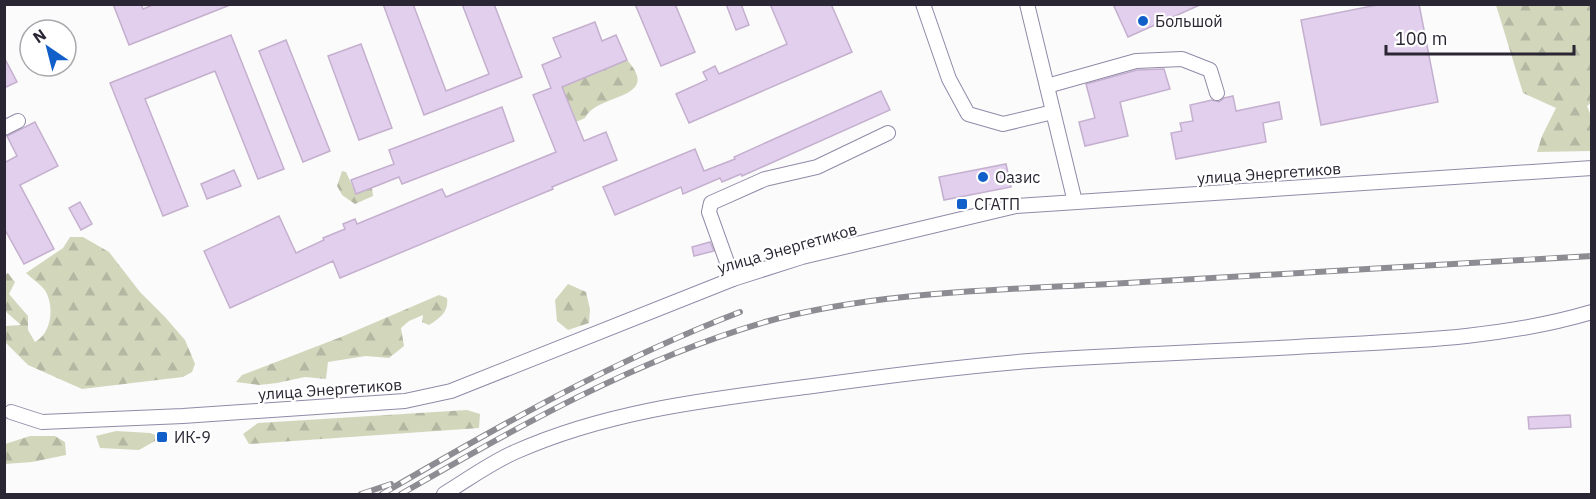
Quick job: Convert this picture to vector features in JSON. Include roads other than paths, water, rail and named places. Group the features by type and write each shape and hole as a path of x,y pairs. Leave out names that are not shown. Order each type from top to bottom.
{"street":[{"path":"923,4 949,79 968,114 1003,124 1053,112"},
{"path":"1027,4 1075,202"},
{"path":"1047,86 1136,61 1182,59 1210,70 1217,93"},
{"path":"4,128 18,121"},
{"path":"733,279 709,212 711,203 765,179 817,167 888,133"},
{"name":"улица Энергетиков","path":"7,410 42,422 183,416 405,401 452,391 733,279 802,257 1016,206 1592,168"},
{"path":"444,495 517,451 586,427 669,406 892,375 1031,361 1472,337 1522,329 1592,312"}],"railway":[{"path":"401,494 533,420 623,375 717,338 765,322 806,312 848,304 935,294 1592,256"},
{"path":"382,494 513,419 602,373 740,312"},
{"path":"361,494 391,484"}],"place":[{"name":"Большой","path":"1143,21"},
{"name":"Оазис","path":"983,177"},
{"name":"СГАТП","path":"962,204"},
{"name":"ИК-9","path":"162,437"}]}
